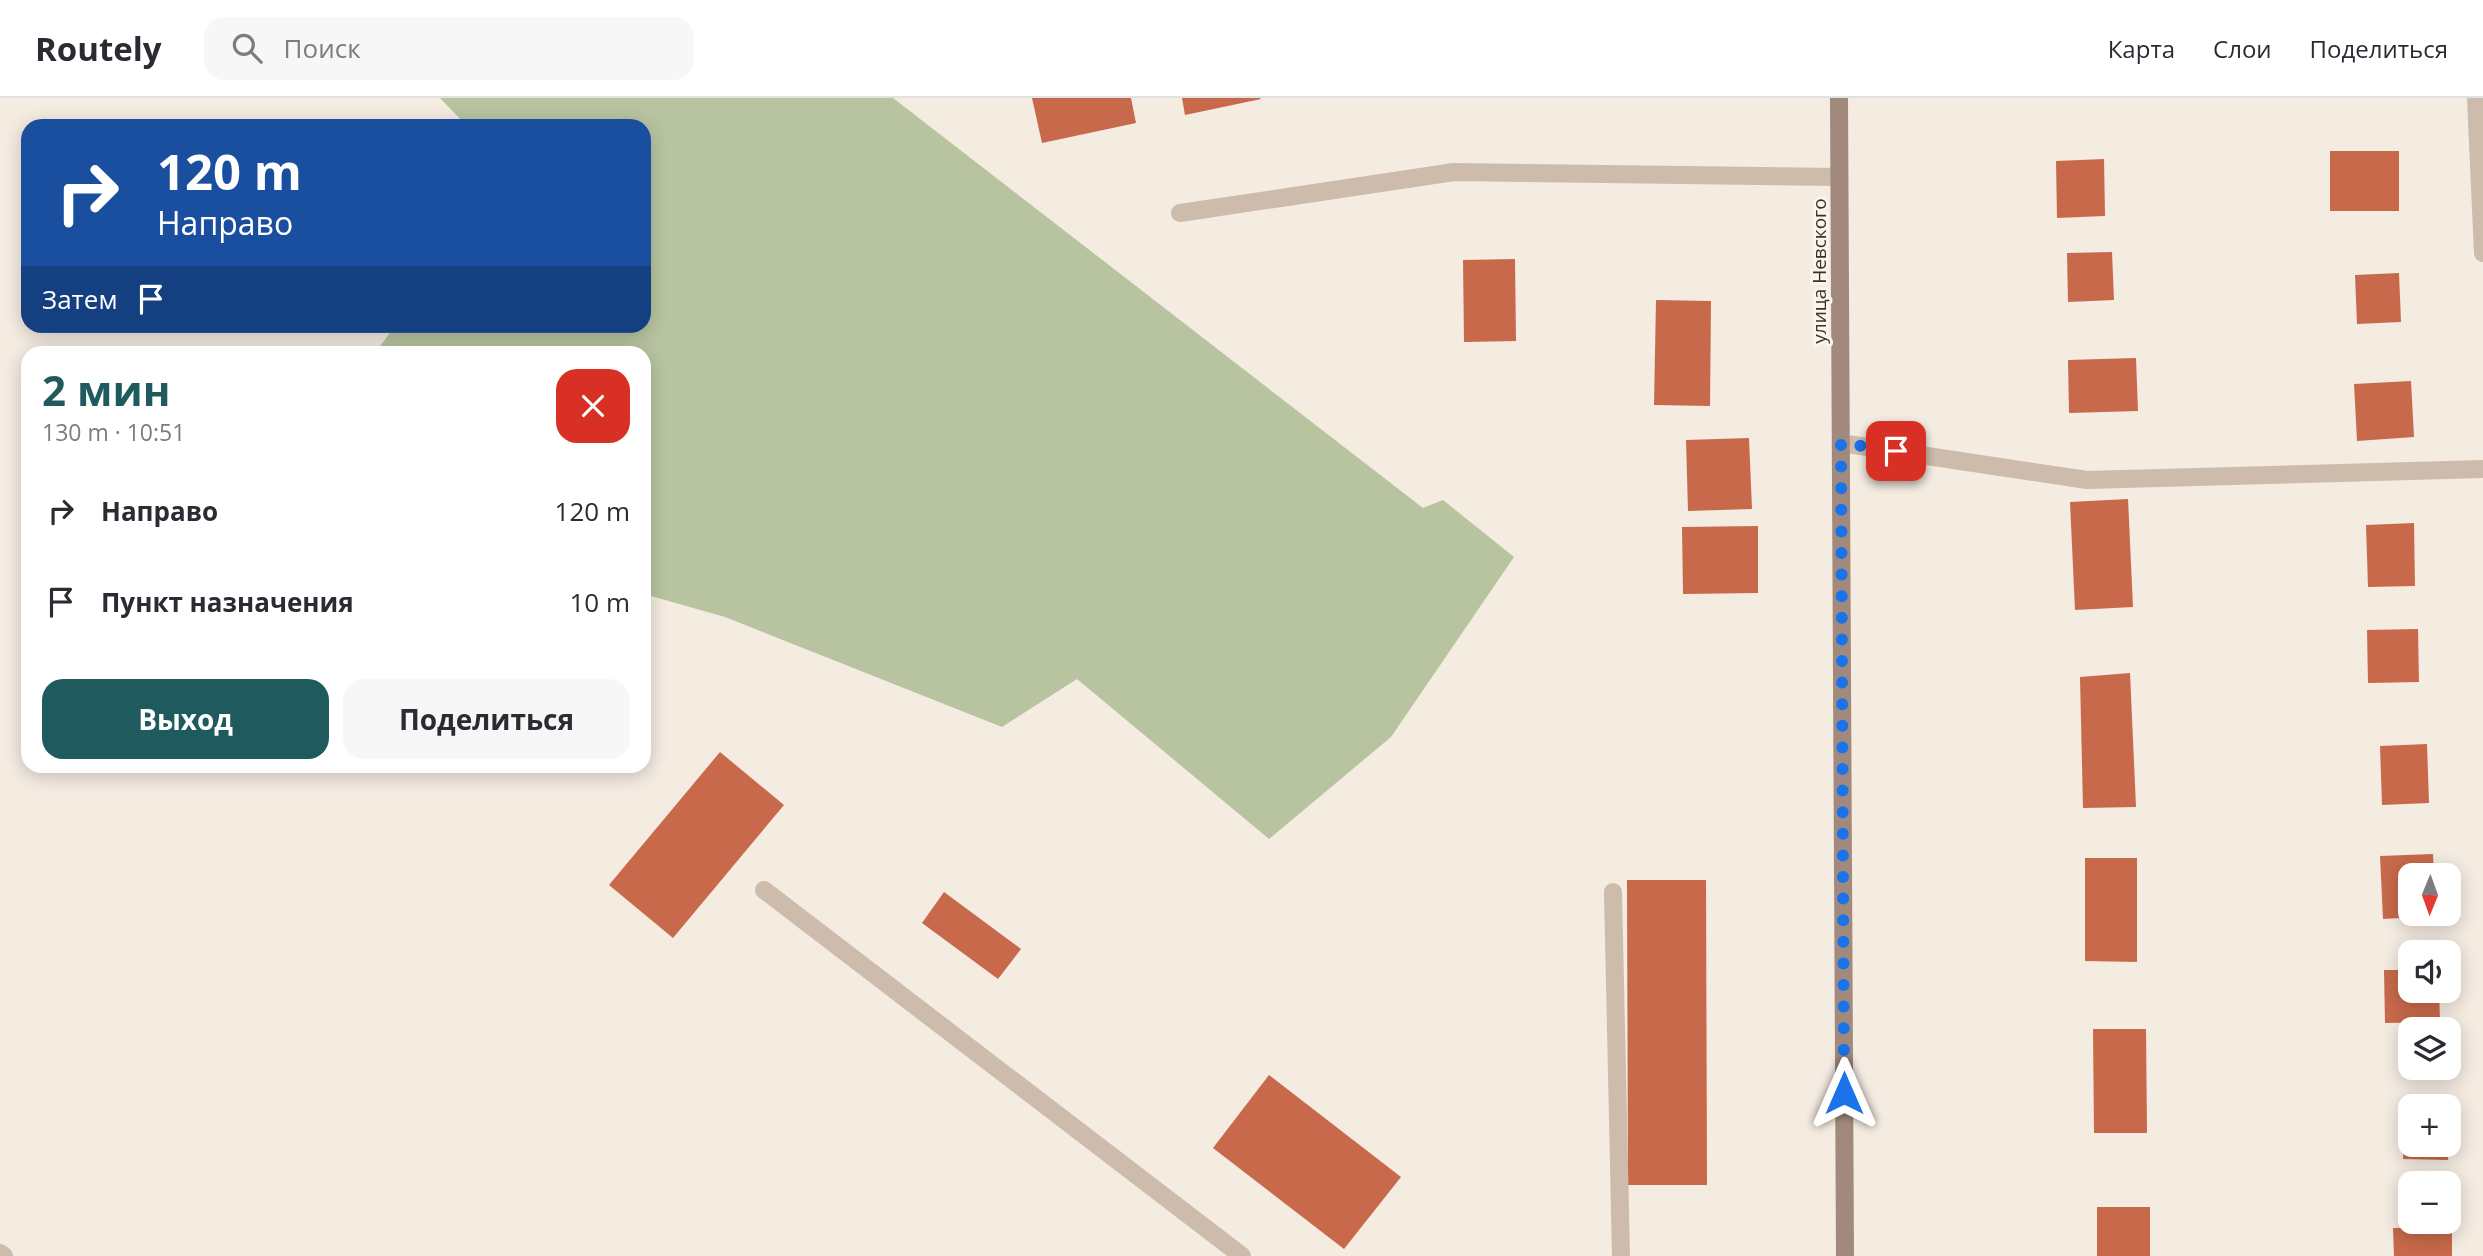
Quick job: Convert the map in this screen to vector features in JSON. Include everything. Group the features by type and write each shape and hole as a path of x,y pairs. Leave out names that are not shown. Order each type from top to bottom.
{"main road":[{"name":"улица Невского","path":"1839,98 1845,1256"}],"street":[{"path":"2476,98 2483,253"},
{"path":"1180,213 1454,172 1839,177"},
{"path":"1841,443 2087,480 2483,468"},
{"path":"764,890 1242,1256"},
{"path":"1613,892 1620,1256"}],"green space":[{"path":"440,98 893,98 1423,508 1443,500 1514,557 1391,737 1269,839 1077,679 1002,727 725,617 651,596 651,346 380,346 390,333 651,333 651,119 460,119"}],"building":[{"path":"1032,98 1131,98 1136,123 1042,143"},
{"path":"1182,98 1260,98 1261,99 1185,115"},
{"path":"2330,151 2399,151 2399,211 2330,211"},
{"path":"2104,159 2105,216 2057,218 2056,161"},
{"path":"2112,252 2114,300 2068,302 2067,253"},
{"path":"1515,259 1516,341 1464,342 1463,260"},
{"path":"2399,273 2401,322 2357,324 2355,275"},
{"path":"1656,300 1711,301 1710,406 1654,405"},
{"path":"2136,358 2138,411 2069,413 2068,360"},
{"path":"2411,381 2414,437 2357,441 2354,384"},
{"path":"1749,438 1752,509 1688,511 1686,440"},
{"path":"2128,499 2133,607 2075,610 2070,502"},
{"path":"2414,523 2415,586 2368,587 2366,525"},
{"path":"1758,526 1758,593 1683,594 1682,527"},
{"path":"2418,629 2419,682 2368,683 2367,630"},
{"path":"2130,673 2136,807 2083,808 2080,677"},
{"path":"2427,744 2429,803 2382,805 2380,746"},
{"path":"720,752 784,805 673,938 609,885"},
{"path":"2433,854 2433,863 2398,863 2398,918 2383,919 2380,856"},
{"path":"2085,858 2137,858 2137,962 2085,961"},
{"path":"1627,880 1706,880 1707,1185 1628,1185"},
{"path":"944,892 1021,949 998,979 922,923"},
{"path":"2384,970 2398,970 2398,1003 2439,1003 2440,1017 2398,1017 2398,1023 2385,1023"},
{"path":"2093,1029 2146,1029 2147,1133 2094,1133"},
{"path":"1269,1075 1401,1177 1344,1249 1213,1148"},
{"path":"2403,1157 2448,1157 2448,1160"},
{"path":"2097,1207 2150,1207 2150,1256 2097,1256"},
{"path":"2393,1228 2398,1228 2398,1234 2452,1234 2452,1256 2394,1256"}],"route":[{"path":"1844,1093 1841,443 1896,451"}]}
